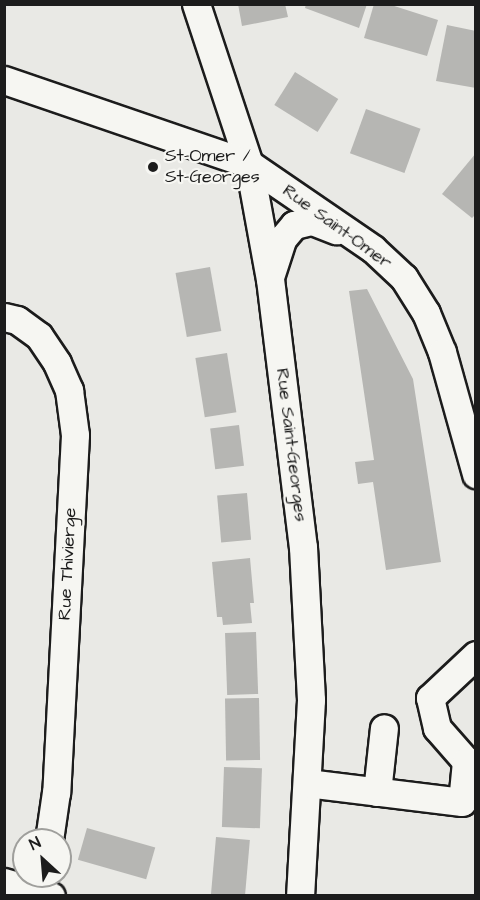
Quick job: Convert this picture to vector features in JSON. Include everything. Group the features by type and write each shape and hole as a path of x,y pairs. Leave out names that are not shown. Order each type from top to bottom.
{"street":[{"name":"Rue Saint-Georges","path":"196,4 249,164 270,279 303,547 311,700 300,896"},
{"name":"Rue Saint-Omer","path":"4,80 249,164 373,249 404,278 426,313 442,352 476,474"},
{"path":"270,279 283,238 294,225 312,221 324,224 373,249"},
{"name":"Rue Thivierge","path":"4,317 17,320 39,336 57,363 69,390 75,435 56,792 51,828"},
{"path":"307,783 462,802 471,762 437,728 430,698 476,655"},
{"path":"377,792 384,728"}],"building":[{"path":"238,4 285,4 288,17 242,26"},
{"path":"306,4 367,4 359,28 305,8"},
{"path":"374,4 388,4 438,20 427,56 364,38"},
{"path":"447,25 476,31 476,88 436,81"},
{"path":"295,72 338,99 318,132 274,105"},
{"path":"366,109 421,129 404,173 350,153"},
{"path":"476,153 476,214 472,218 442,194"},
{"path":"210,267 221,331 187,337 176,273"},
{"path":"367,289 413,379 441,562 386,570 373,482 358,484 355,462 374,460 349,291"},
{"path":"227,353 236,412 205,417 195,358"},
{"path":"239,425 244,466 215,469 210,429"},
{"path":"247,493 251,540 221,542 217,496"},
{"path":"250,558 254,603 250,603 252,623 223,625 222,617 217,617 212,562"},
{"path":"256,632 258,694 227,695 225,633"},
{"path":"259,698 260,760 226,761 225,699"},
{"path":"224,767 262,768 260,828 222,827"},
{"path":"87,828 155,848 146,879 78,860"},
{"path":"216,837 250,840 245,896 211,896"}],"place":[{"name":"St-Omer / St-Georges","path":"153,167"}]}
